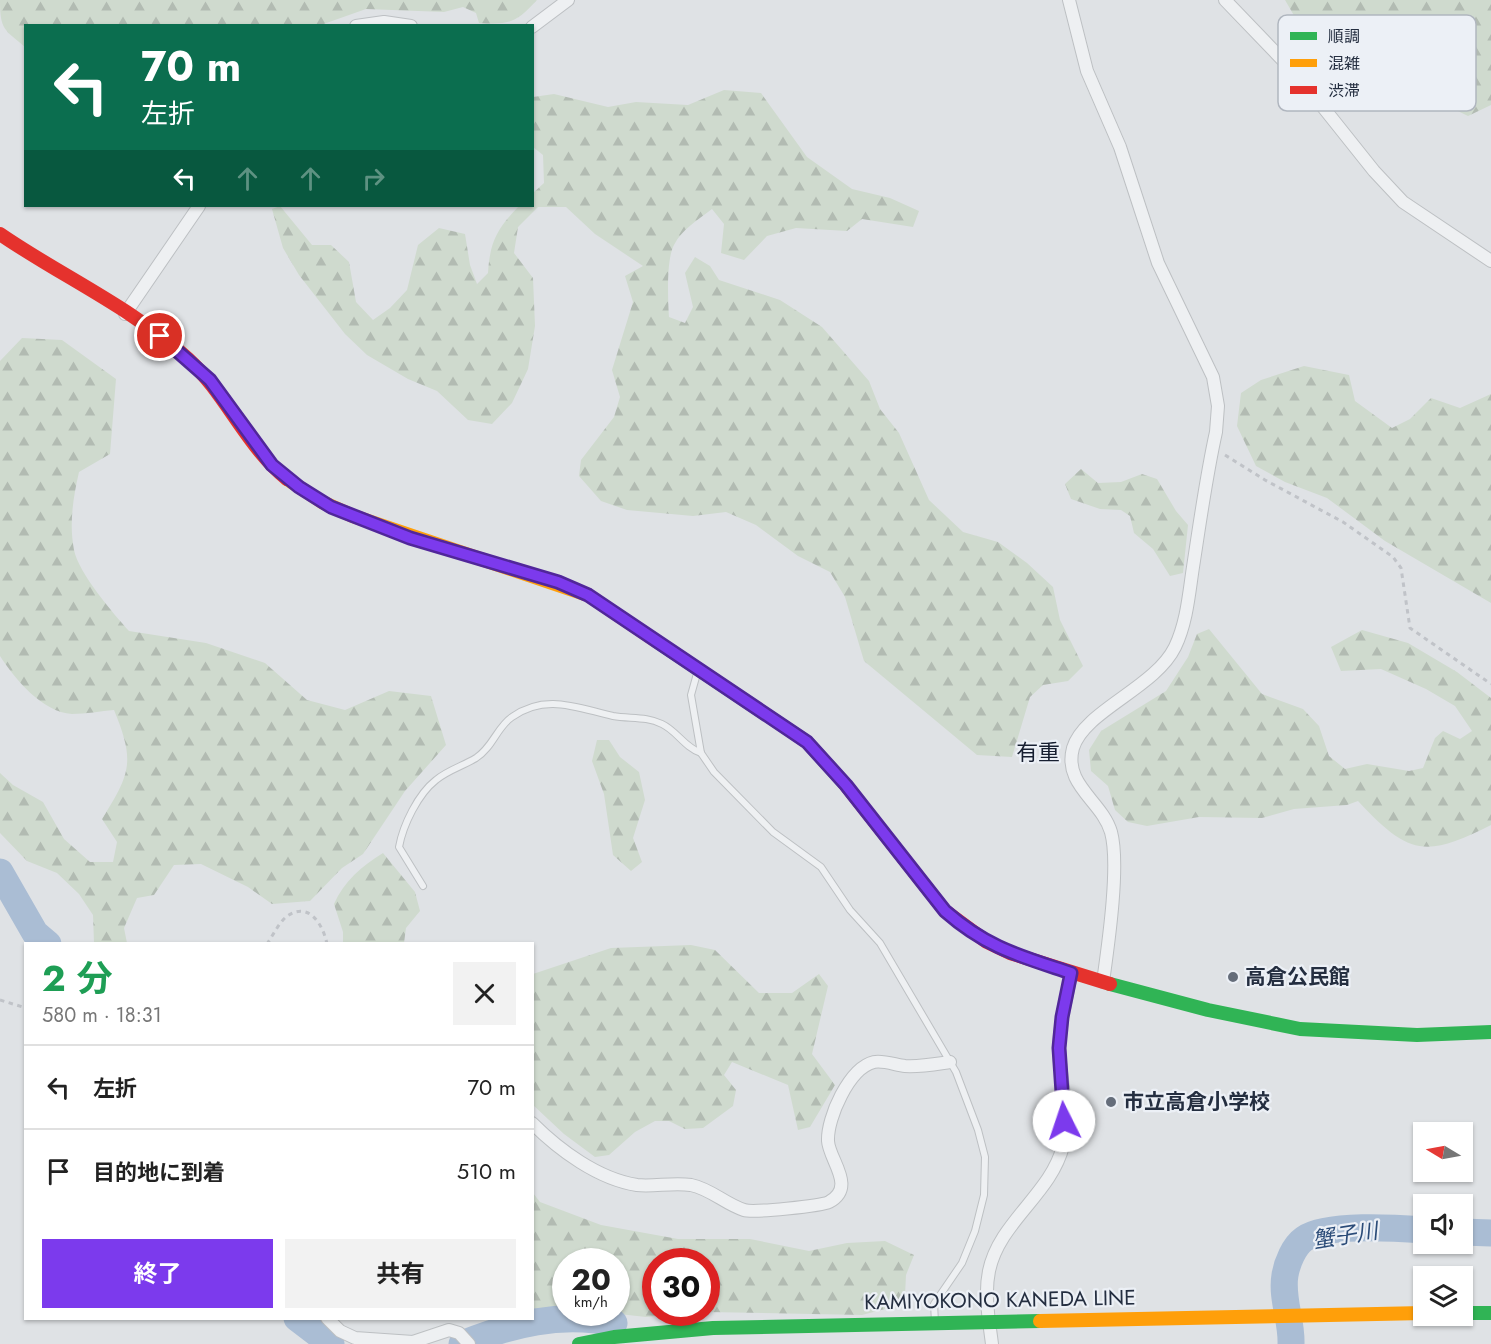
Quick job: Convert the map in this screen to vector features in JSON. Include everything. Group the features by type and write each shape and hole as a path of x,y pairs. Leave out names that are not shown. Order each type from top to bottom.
{"street":[{"path":"534,26 568,0"},
{"path":"1069,0 1087,71 1120,147 1158,263 1213,377 1218,406 1185,617 1174,648 1160,669 1085,729 1073,750 1075,777 1082,791 1106,818 1114,857 1108,949 1103,982"},
{"path":"1225,0 1278,55"},
{"path":"370,24 384,22 398,24"},
{"path":"1326,111 1374,171 1403,202 1491,261"},
{"path":"125,314 198,207"},
{"path":"0,234 37,262 160,336 187,358 210,380 272,465 299,487 323,502 410,538 558,582 588,595 807,742 822,755 945,911 965,928 1010,953 1071,973 1208,1010 1300,1029 1417,1035 1491,1032"},
{"path":"992,1344 989,1321 989,1271 996,1251 1004,1236 1045,1184 1059,1161 1064,1143 1059,1048 1062,1017 1071,973"},
{"path":"534,1125 562,1150 616,1179 637,1185 690,1185 707,1189 746,1211 829,1202 839,1191 841,1174 828,1145 828,1131 835,1107 848,1084 859,1071 874,1062 907,1066 950,1062"},
{"path":"1473,1313 1491,1312"},
{"name":"KAMIYOKONO KANEDA LINE","path":"579,1344 670,1330 1413,1313"},
{"path":"329,1320 340,1331 355,1338 413,1342 449,1330 459,1333 469,1344"}],"lane":[{"path":"698,670 692,695 701,753 714,772 773,832 821,867 850,910 880,943 950,1062 985,1156 984,1195 975,1231 962,1263 934,1305 935,1323"},
{"path":"423,886 399,847 402,832 420,800 435,781 490,747 510,718 528,708 550,704 579,705 614,716 653,719 666,726 691,750 701,753"}],"path":[{"path":"1212,448 1343,522 1393,557 1401,568 1410,628 1491,684"},
{"path":"268,942 285,918 296,912 306,911 314,915 326,942"},
{"path":"0,1000 24,1007"}],"green space":[{"path":"0,0 537,0 523,14 505,23 479,23 476,13 463,7 444,12 366,9 324,24 24,24 24,46 5,28 1,17"},
{"path":"1285,0 1491,0 1491,105 1468,116 1458,111 1476,111 1476,15 1294,15"},
{"path":"724,90 761,93 807,157 852,189 890,198 919,211 913,227 862,219 847,231 796,228 767,236 744,260 721,253 724,224 712,209 686,229 677,239 671,252 669,317 685,323 693,307 685,273 695,257 710,266 719,280 780,300 822,327 869,381 880,409 899,433 929,500 963,532 998,542 1027,563 1053,587 1060,620 1083,666 1068,681 1043,685 1030,697 1012,757 977,755 864,661 845,597 830,572 798,556 756,525 726,512 693,516 627,510 601,501 579,476 581,460 614,417 620,397 612,370 633,302 625,276 643,266 595,234 566,207 538,207 518,227 514,253 533,278 535,326 528,369 512,403 492,424 468,420 437,391 408,379 367,355 345,334 299,275 283,248 272,209 277,207 281,207 312,245 331,245 349,262 356,302 373,320 390,308 407,290 418,245 439,228 465,234 470,265 477,284 488,273 493,244 500,229 518,207 534,207 534,192 544,183 543,155 534,148 534,97 554,94 608,107 636,102 688,105"},
{"path":"22,338 62,340 116,379 110,454 79,472 73,501 72,530 74,550 82,570 97,593 129,631 206,643 265,663 307,700 345,710 389,691 431,696 446,745 405,791 363,854 342,868 310,901 272,904 248,887 201,864 174,865 154,895 137,898 124,928 127,942 94,942 93,915 79,894 57,873 27,861 0,833 0,773 13,785 43,802 64,839 90,862 113,862 117,842 102,819 124,778 127,755 121,727 114,710 72,714 50,707 21,684 0,656 0,361"},
{"path":"1304,366 1349,375 1355,401 1392,428 1410,419 1431,398 1460,408 1491,394 1491,603 1385,541 1327,498 1285,482 1256,466 1237,426 1241,393 1261,380"},
{"path":"1081,469 1098,483 1121,482 1142,474 1157,479 1176,511 1188,525 1183,573 1170,576 1153,549 1134,533 1130,516 1121,510 1100,509 1071,499 1065,484"},
{"path":"1209,629 1262,694 1303,709 1319,726 1329,756 1345,769 1367,764 1409,771 1423,768 1435,738 1443,731 1460,739 1472,731 1455,706 1426,689 1381,669 1341,671 1331,647 1362,630 1408,643 1457,672 1491,698 1491,825 1450,843 1419,846 1391,833 1358,801 1347,805 1294,809 1262,818 1199,817 1147,826 1128,822 1115,810 1108,786 1091,771 1089,750 1101,731 1166,691 1188,657 1197,634"},
{"path":"597,740 609,740 620,757 639,772 645,800 633,838 642,862 631,871 613,855 604,794 592,761"},
{"path":"383,853 415,892 420,911 406,928 404,942 343,942 343,932 334,904 343,888 368,863"},
{"path":"691,945 715,950 759,993 792,993 819,974 828,986 812,1054 835,1085 810,1127 798,1130 788,1085 732,1062 724,1075 736,1090 733,1106 703,1128 685,1129 669,1121 655,1121 635,1132 609,1155 595,1157 564,1134 534,1106 534,974 611,948"},
{"path":"534,1194 540,1202 601,1225 678,1239 750,1239 809,1251 847,1243 885,1241 914,1255 906,1275 905,1296 889,1308 862,1315 720,1312 720,1248 642,1248 642,1317 630,1315 630,1248 552,1248 552,1311 534,1313"}],"waterway":[{"path":"0,872 35,933 46,942"},
{"name":"蟹子川","path":"1291,1344 1284,1284 1289,1260 1300,1242 1314,1234 1345,1229 1413,1230"},
{"name":"蟹子川","path":"1473,1232 1491,1233"},
{"path":"300,1320 331,1344"},
{"path":"462,1344 499,1331 552,1320"}],"traffic: fast":[{"path":"656,641 807,742 844,783"},
{"path":"1110,984 1208,1010 1300,1029 1417,1035 1491,1032"},
{"path":"1473,1313 1491,1313"},
{"path":"579,1344 614,1337 713,1328 1040,1321"}],"traffic: slow":[{"path":"287,479 322,502 353,516 588,595 656,641"},
{"path":"1040,1321 1413,1313"}],"traffic: jam":[{"path":"0,234 120,308 167,341 201,373 260,451 287,479"},
{"path":"844,783 945,911 987,942 1010,953 1110,984"}],"place":[{"name":"高倉公民館","path":"1233,977"},
{"name":"市立高倉小学校","path":"1111,1102"}],"district":[{"name":"有重","path":"1038,752"}],"route":[{"path":"160,336 210,380 272,465 299,487 331,507 410,538 558,582 588,595 807,742 822,755 945,911 965,928 987,942 1010,953 1071,973 1062,1017 1059,1048 1064,1121"}]}
